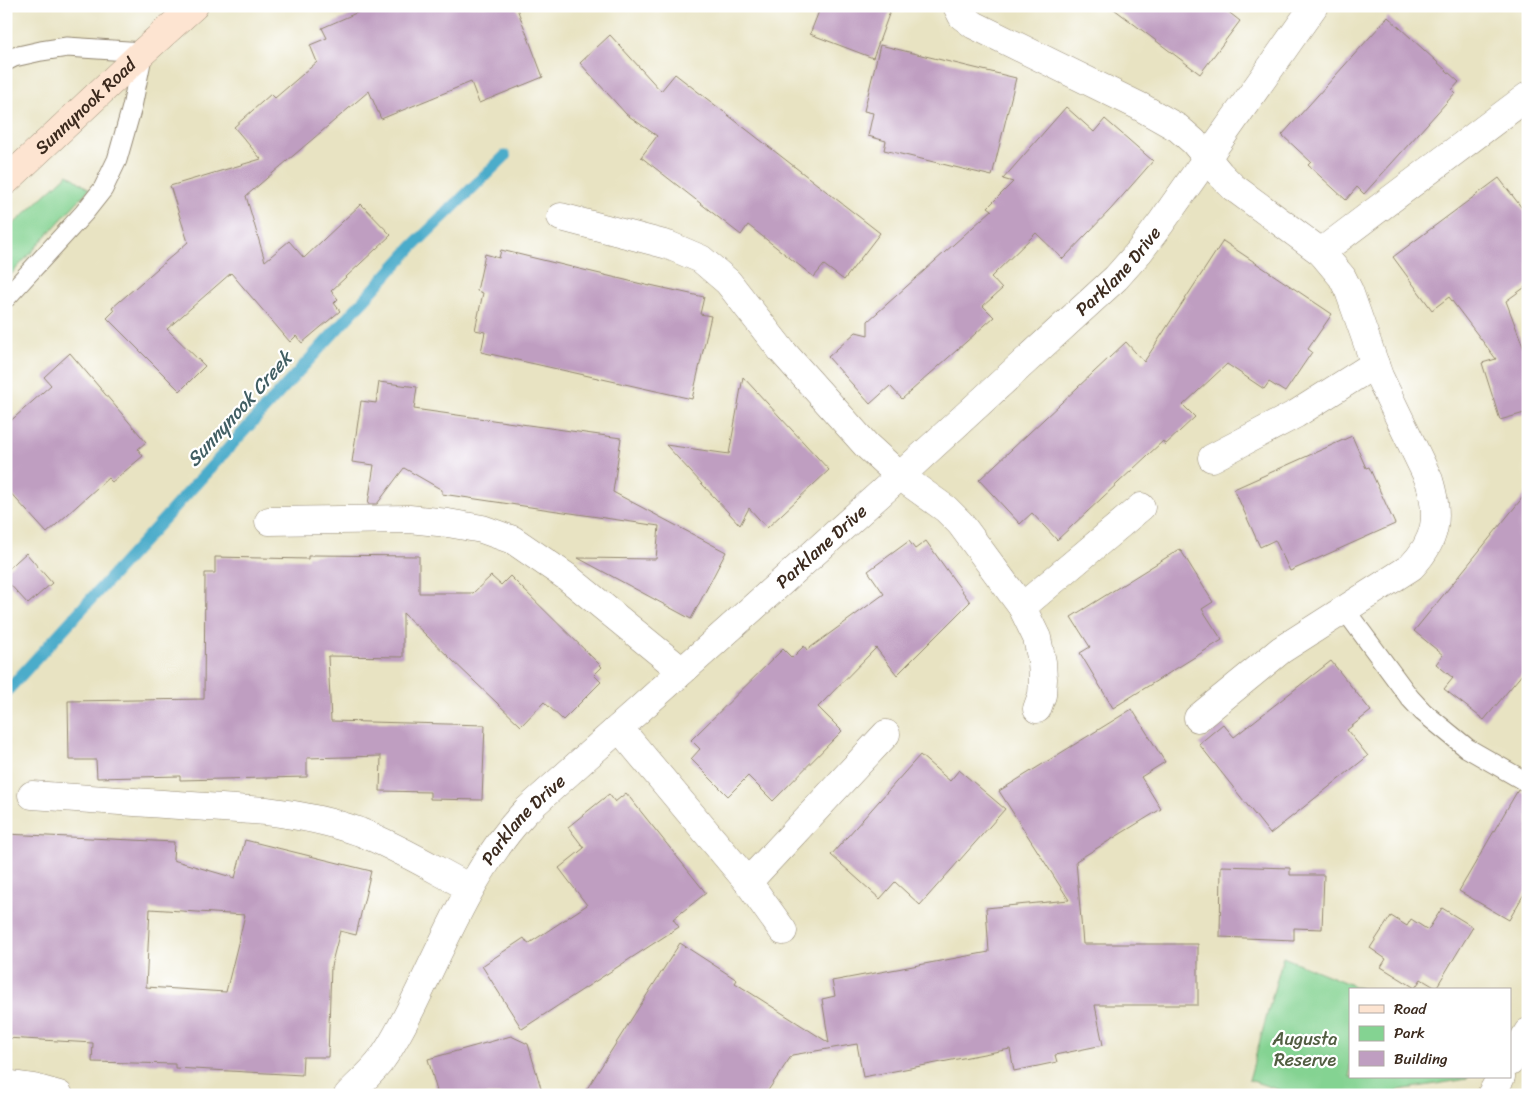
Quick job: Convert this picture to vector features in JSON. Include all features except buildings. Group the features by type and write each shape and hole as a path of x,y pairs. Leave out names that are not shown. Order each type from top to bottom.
{"main road":[{"name":"Sunnynook Road","path":"6,181 194,6"}],"street":[{"path":"957,6 962,16 974,25 1139,106 1178,128 1194,142 1233,187 1321,252 1342,277 1386,393 1430,480 1436,512 1430,542 1422,556 1411,567 1275,654 1198,718"},
{"name":"Parklane Drive","path":"348,1095 381,1060 399,1033 470,888 510,828 526,811 900,476 1116,278 1161,223 1314,6"},
{"path":"1321,252 1528,96"},
{"path":"561,217 668,245 701,259 715,269 741,296 782,351 880,459 946,509 960,523 1022,607 1037,638 1042,662 1042,696 1037,709"},
{"path":"1212,458 1296,414 1375,364"},
{"path":"1022,607 1141,507"},
{"path":"268,521 410,519 482,529 513,540 567,577 682,671"},
{"path":"618,728 748,882 783,930"},
{"path":"748,882 886,734"},
{"path":"32,795 302,815 366,835 470,888"},
{"path":"1512,1059 1528,1032"},
{"path":"1491,1095 1500,1078"},
{"path":"6,1084 34,1088 59,1095"}],"lane":[{"name":"Sunnynook Road","path":"6,61 14,57 67,47 143,52 132,107 117,160 103,190 6,298"},
{"path":"1345,610 1410,698 1423,712 1467,748 1528,783"}],"green space":[{"path":"68,174 89,189 6,280 6,231"},
{"name":"Augusta Reserve","path":"1283,957 1359,988 1349,988 1349,1078 1468,1078 1399,1090 1394,1095 1295,1095 1249,1080"}],"waterway":[{"name":"Sunnynook Creek","path":"6,692 413,246 505,156"}]}
